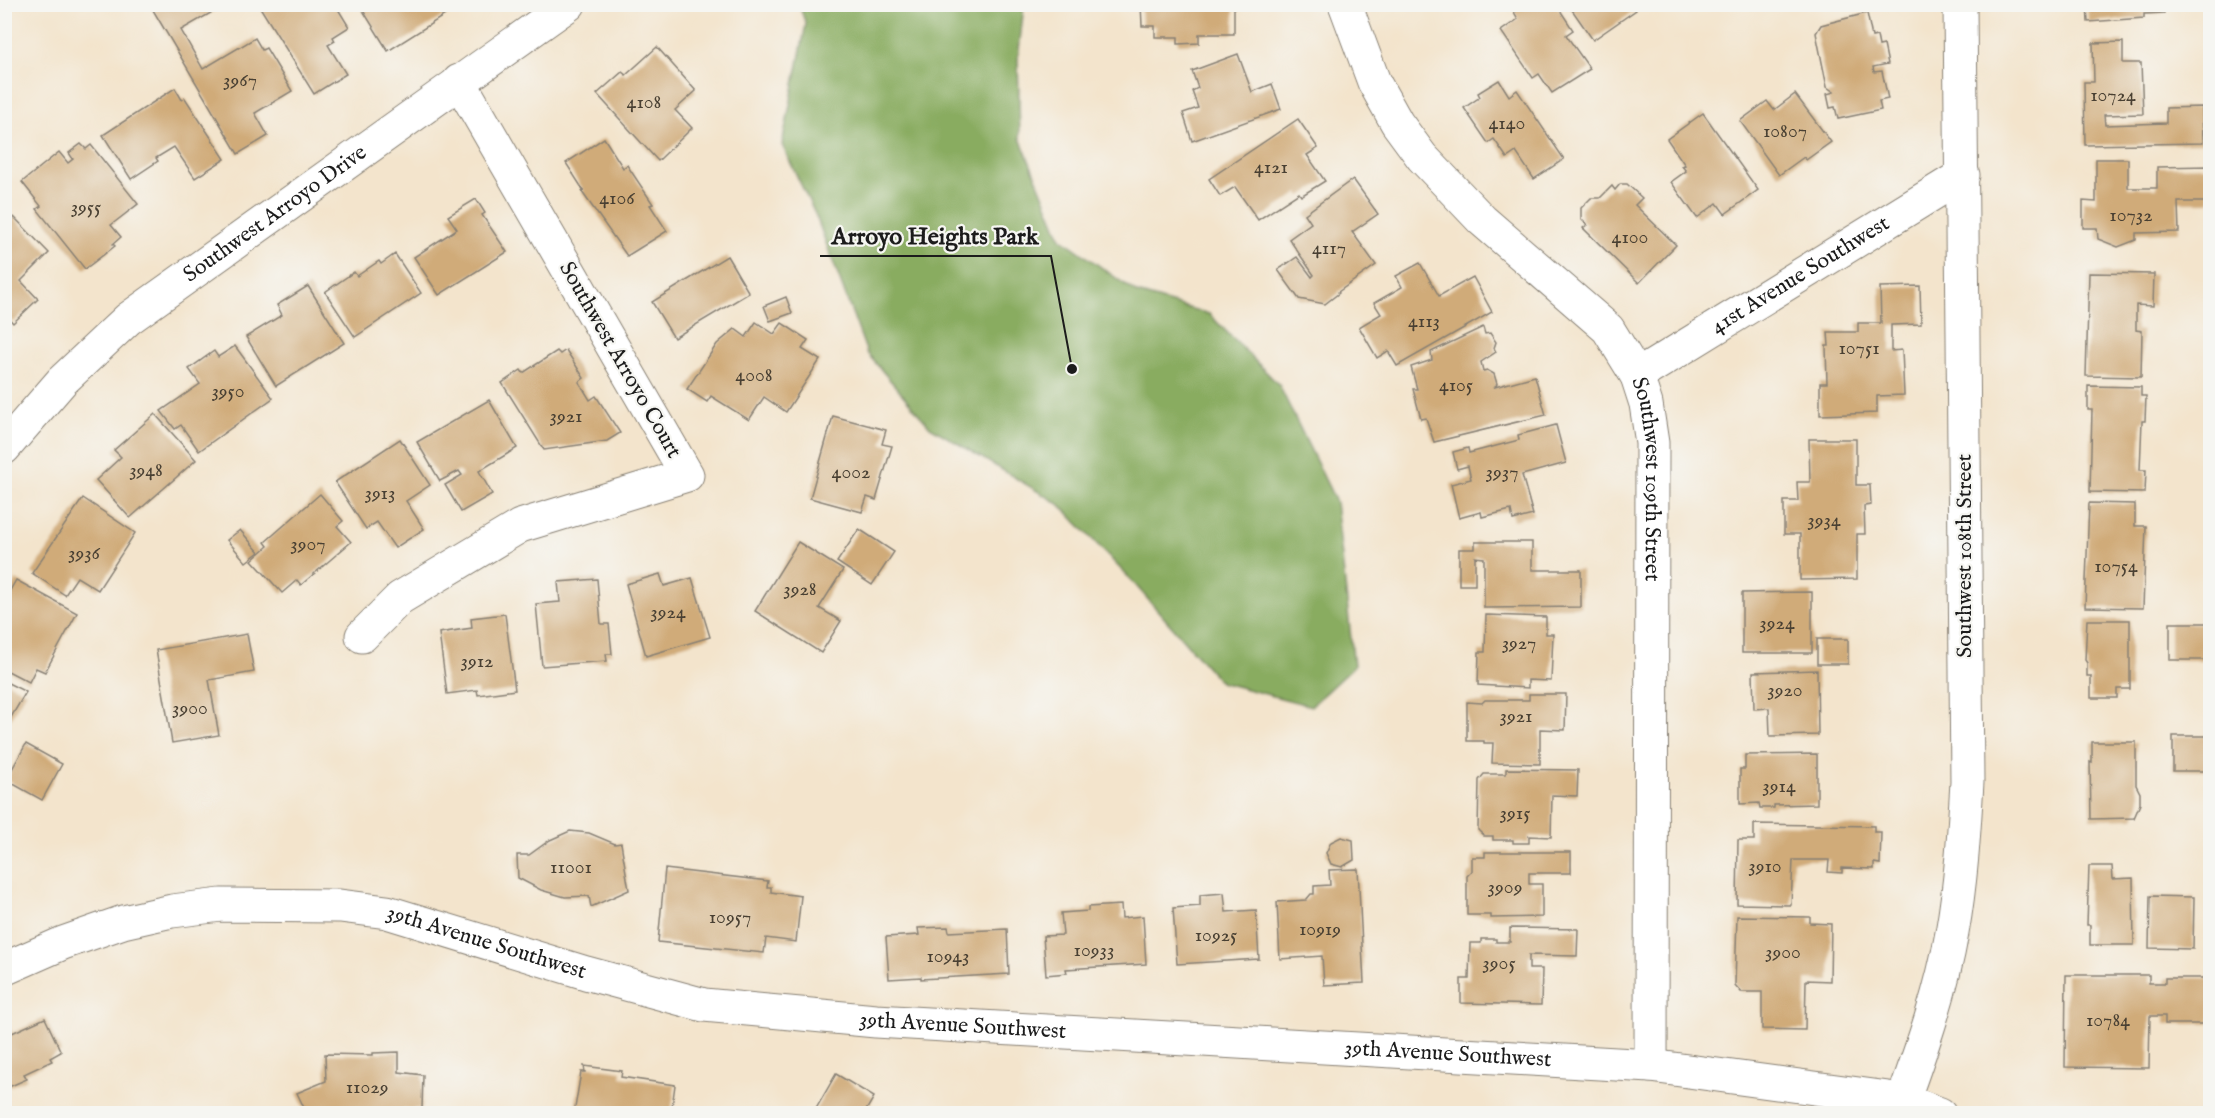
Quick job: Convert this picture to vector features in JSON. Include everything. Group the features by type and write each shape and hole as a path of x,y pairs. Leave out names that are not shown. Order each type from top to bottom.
{"street":[{"name":"Southwest Arroyo Drive","path":"4,448 62,381 128,319 569,4"},
{"name":"Southwest 108th Street","path":"1899,1107 1936,1001 1952,934 1963,857 1967,782 1960,4"},
{"name":"Southwest 109th Street","path":"1349,6 1374,82 1397,123 1422,157 1482,220 1608,329 1636,376 1646,404 1652,443 1651,1066"},
{"name":"Southwest Arroyo Court","path":"362,636 400,598 520,526 687,475 459,81"},
{"name":"41st Avenue Southwest","path":"1636,376 1963,175"},
{"name":"39th Avenue Southwest","path":"4,969 63,943 123,922 172,911 221,905 339,906 387,912 575,970 704,1005 876,1021 1651,1066 1940,1113"}],"green space":[{"path":"799,5 1024,5 1018,59 1020,138 1061,238 1137,293 1209,314 1279,385 1336,502 1354,666 1311,706 1220,682 1132,581 1059,504 930,427 867,353 816,216 782,145 806,24"}],"building":[{"path":"163,4 213,4 216,10 181,30 203,69 255,38 262,50 266,48 292,91 255,113 268,136 238,154 153,10"},
{"path":"258,4 335,4 349,27 333,37 335,41 328,45 346,74 314,94"},
{"path":"359,4 450,4 453,10 388,51"},
{"path":"1141,4 1234,4 1234,34 1199,34 1199,43 1178,44 1178,37 1155,37 1155,26 1142,26"},
{"path":"1525,4 1556,4 1573,30 1566,35 1590,69 1552,93 1539,74 1533,78 1501,31 1518,19 1514,12"},
{"path":"1568,4 1632,4 1636,10 1593,40"},
{"path":"2087,4 2164,4 2164,13 2144,14 2144,18 2088,22"},
{"path":"1867,13 1872,37 1877,36 1879,46 1884,45 1888,64 1873,67 1874,72 1882,71 1888,99 1879,101 1881,110 1838,119 1835,107 1830,108 1827,94 1834,92 1827,87 1816,33 1821,25"},
{"path":"2123,42 2123,63 2141,63 2143,114 2104,115 2105,125 2166,123 2166,108 2202,107 2203,143 2085,145 2084,82 2094,82 2093,43"},
{"path":"657,47 696,91 675,110 692,128 658,161 597,94 622,72 626,75"},
{"path":"1238,54 1252,92 1272,84 1281,109 1192,141 1183,113 1198,108 1192,91 1198,88 1192,71"},
{"path":"1499,80 1509,96 1517,90 1564,159 1534,179 1516,152 1507,158 1494,139 1488,143 1464,108 1480,97 1478,93"},
{"path":"175,88 182,100 185,98 225,159 195,178 174,147 156,158 158,161 131,179 103,135"},
{"path":"1795,94 1831,142 1806,160 1804,157 1779,175 1740,121 1767,101 1774,110"},
{"path":"1703,113 1758,190 1725,214 1717,203 1697,218 1671,182 1686,171 1682,166 1685,165 1667,139"},
{"path":"1298,119 1318,148 1307,155 1325,181 1301,196 1299,193 1258,220 1235,187 1220,196 1209,179"},
{"path":"604,138 623,168 627,165 653,204 650,205 667,231 627,256 582,192 584,191 566,163"},
{"path":"81,144 86,149 91,145 138,204 111,225 121,237 113,244 115,246 85,269 37,209 41,206 22,182 59,152 68,163 73,159 69,153"},
{"path":"2096,159 2128,159 2128,188 2157,188 2157,167 2210,166 2210,202 2178,202 2179,232 2136,233 2136,240 2118,247 2098,239 2097,228 2083,228 2083,201 2096,202"},
{"path":"1353,179 1378,214 1352,232 1376,265 1325,304 1299,299 1278,270 1297,257 1312,277 1314,275 1289,239 1311,223 1305,214"},
{"path":"1620,184 1627,184 1642,198 1635,205 1676,245 1639,283 1583,228 1587,225 1581,219 1581,208 1591,198 1600,198 1612,186 1615,190"},
{"path":"476,199 485,213 482,215 507,252 439,295 414,257 457,229 448,216"},
{"path":"14,217 49,253 21,281 38,299 13,323 4,313 4,227"},
{"path":"395,254 421,293 355,337 325,292 354,272 357,276 379,261 381,264"},
{"path":"727,256 749,293 674,338 652,302"},
{"path":"1420,263 1439,296 1473,277 1492,312 1397,366 1388,351 1377,358 1359,327 1381,314 1374,303 1402,287 1396,276"},
{"path":"2089,273 2154,274 2153,306 2136,305 2136,330 2142,331 2141,377 2086,376"},
{"path":"308,286 344,343 276,386 246,337 282,315 277,305"},
{"path":"1920,286 1921,324 1891,325 1891,351 1902,350 1904,395 1877,396 1877,413 1820,415 1820,383 1827,383 1828,332 1858,332 1858,323 1881,323 1880,287"},
{"path":"786,297 792,313 770,321 764,306"},
{"path":"756,322 774,334 782,323 808,340 802,349 820,360 786,412 764,397 749,420 711,396 707,402 687,389 717,344 735,329 746,337"},
{"path":"1483,327 1485,334 1490,333 1496,342 1494,348 1496,352 1481,362 1483,371 1487,370 1494,374 1497,384 1495,387 1535,376 1546,415 1434,442 1426,418 1421,419 1413,389 1417,389 1411,367 1432,360 1431,352"},
{"path":"235,346 273,398 199,451 181,425 175,429 161,411 200,384 189,369 214,351 218,357"},
{"path":"566,350 584,378 579,382 590,400 596,396 620,433 607,441 544,450 502,383 521,370 523,373 557,351 560,354"},
{"path":"2088,386 2141,387 2141,396 2146,396 2145,421 2142,421 2140,470 2146,470 2145,493 2090,492 2092,410 2088,410"},
{"path":"489,400 517,448 479,471 492,494 461,512 445,485 462,475 459,471 440,481 417,442"},
{"path":"155,414 196,460 130,518 96,480 121,457 114,450"},
{"path":"833,416 886,430 882,444 892,446 876,500 867,497 862,512 810,498"},
{"path":"1556,425 1566,463 1522,475 1533,515 1513,520 1511,510 1482,517 1481,512 1459,518 1451,484 1471,479 1468,466 1457,469 1453,452 1468,448 1469,453 1519,440 1518,435"},
{"path":"400,439 430,485 406,501 424,529 395,548 377,522 366,529 335,482"},
{"path":"1809,439 1856,439 1856,485 1870,485 1871,505 1864,506 1865,534 1857,534 1857,579 1800,580 1800,534 1784,534 1784,501 1798,501 1797,482 1810,482"},
{"path":"320,494 343,521 337,526 351,542 301,585 297,580 282,593 252,560 268,546 265,542"},
{"path":"83,498 135,533 98,590 77,577 65,595 32,573"},
{"path":"2089,503 2135,504 2135,526 2146,526 2143,608 2085,607"},
{"path":"859,529 894,552 872,585 837,562"},
{"path":"240,530 259,552 246,562 227,540"},
{"path":"798,542 843,570 819,608 841,621 821,653 755,611"},
{"path":"1475,542 1532,542 1532,570 1581,570 1581,607 1484,608 1484,558 1475,557 1475,585 1459,585 1459,549 1475,549"},
{"path":"660,574 664,586 692,578 710,637 646,656 626,584"},
{"path":"597,579 601,624 609,624 612,654 606,654 607,661 542,666 536,604 560,602 558,582"},
{"path":"16,580 77,613 45,672 36,668 29,682 4,669 4,626 10,615 4,612 4,601"},
{"path":"1812,592 1812,653 1742,653 1742,593"},
{"path":"505,614 515,690 478,695 477,690 447,694 439,633 472,628 471,618"},
{"path":"1486,615 1546,617 1546,634 1553,634 1551,681 1528,680 1528,688 1478,685 1479,652 1485,652"},
{"path":"2087,620 2130,620 2130,689 2117,689 2117,698 2091,698 2091,676 2087,676 2085,660"},
{"path":"2170,623 2210,623 2210,660 2170,660"},
{"path":"247,634 254,672 209,680 219,735 172,743 156,650"},
{"path":"1817,639 1848,639 1848,664 1817,664"},
{"path":"1817,670 1818,735 1770,736 1769,708 1754,709 1753,672"},
{"path":"4,681 26,692 4,729"},
{"path":"1529,694 1566,694 1565,730 1540,729 1540,764 1492,763 1493,743 1467,741 1467,702 1529,700"},
{"path":"2173,736 2210,736 2210,771 2173,771"},
{"path":"2092,742 2136,742 2136,785 2140,793 2140,804 2134,818 2091,819"},
{"path":"26,744 62,764 42,800 6,780"},
{"path":"1817,754 1817,804 1774,805 1774,808 1760,808 1759,803 1740,804 1740,769 1745,769 1745,755"},
{"path":"1506,769 1578,770 1577,796 1552,795 1551,837 1529,836 1529,843 1513,843 1513,840 1493,840 1493,836 1484,836 1478,830 1479,780 1484,774 1506,774"},
{"path":"1754,824 1874,826 1874,832 1881,832 1880,864 1874,863 1874,869 1842,868 1842,873 1828,872 1829,860 1793,860 1791,905 1737,904 1738,840 1754,840"},
{"path":"570,831 589,833 615,844 621,843 629,890 591,907 589,896 565,897 541,890 518,878 517,855 529,855 550,840"},
{"path":"1341,837 1353,840 1354,860 1342,867 1331,864 1326,853 1331,842"},
{"path":"1485,852 1571,852 1571,873 1529,873 1529,884 1542,884 1542,917 1491,918 1491,915 1467,915 1467,876 1472,871 1472,857 1485,857"},
{"path":"2089,866 2112,866 2113,879 2133,878 2134,945 2090,945 2090,925 2087,925"},
{"path":"665,869 768,881 767,887 771,887 771,892 801,896 796,942 766,938 764,953 658,942"},
{"path":"1358,869 1364,983 1324,985 1322,956 1280,959 1277,902 1306,900 1314,894 1314,886 1330,885 1329,870"},
{"path":"1224,893 1226,912 1256,910 1259,959 1177,964 1173,908 1200,906 1200,895"},
{"path":"2150,896 2194,897 2193,949 2149,948"},
{"path":"1121,905 1122,918 1143,916 1146,964 1066,969 1067,973 1046,975 1043,936 1063,935 1061,913 1088,911 1088,907"},
{"path":"1737,916 1810,917 1810,923 1831,924 1830,981 1806,980 1805,1030 1762,1029 1762,992 1741,992 1735,985"},
{"path":"948,927 949,932 1007,929 1009,974 889,979 886,937 919,935 918,928"},
{"path":"1510,928 1578,929 1577,956 1529,955 1529,969 1542,969 1541,1005 1461,1003 1461,979 1469,979 1470,943 1481,943 1481,939 1510,942"},
{"path":"2066,975 2149,975 2149,983 2165,983 2165,978 2210,978 2210,1024 2165,1024 2165,1016 2150,1016 2149,1068 2065,1067"},
{"path":"45,1018 61,1052 50,1058 52,1061 24,1074 27,1079 4,1089 4,1026 8,1024 12,1033"},
{"path":"399,1052 399,1072 423,1075 422,1109 403,1109 403,1111 390,1111 385,1114 307,1114 297,1093 326,1081 325,1054 373,1055 373,1053"},
{"path":"584,1066 622,1071 621,1077 675,1085 671,1114 574,1114 581,1072 585,1072"},
{"path":"836,1074 874,1097 864,1114 813,1114"}],"place":[{"name":"Arroyo Heights Park","path":"1072,369"}]}
